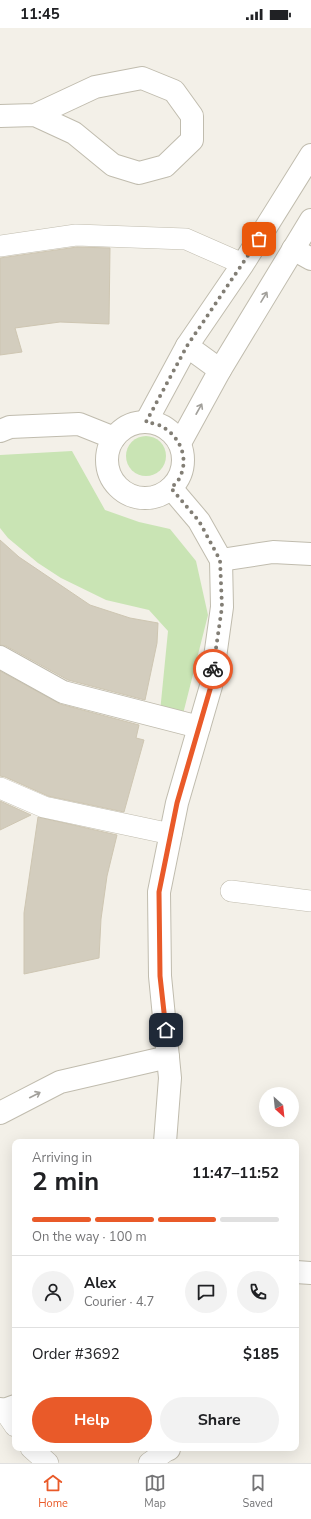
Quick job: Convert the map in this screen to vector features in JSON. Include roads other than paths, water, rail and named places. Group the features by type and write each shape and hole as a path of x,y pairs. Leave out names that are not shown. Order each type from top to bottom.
{"street":[{"path":"0,116 35,115 95,87 142,78 174,91 192,116 192,140 165,166 139,173 113,165 74,133 35,115"},
{"path":"146,422 187,346 243,264 311,155"},
{"path":"180,443 220,370 302,254 311,220 283,202"},
{"path":"0,246 76,235 186,239 243,264"},
{"path":"187,346 220,370"},
{"path":"146,422 160,425 171,432 180,443 183,455 183,467 179,479 171,488 157,497 142,499 126,494 114,484 107,469 107,453 114,438 122,429 134,424 146,422"},
{"path":"0,431 10,426 79,424 114,438"},
{"path":"165,1139 170,1078 160,976 159,892 177,803 211,686 222,607 220,560 199,521 171,488"},
{"path":"220,560 273,552 311,554"},
{"path":"0,656 63,692 199,727"},
{"path":"0,788 44,808 171,834"},
{"path":"231,891 311,901"},
{"path":"0,1113 60,1082 168,1057"},
{"path":"299,1272 311,1273"},
{"path":"35,1451 48,1463"},
{"path":"149,1463 164,1451"}]}
